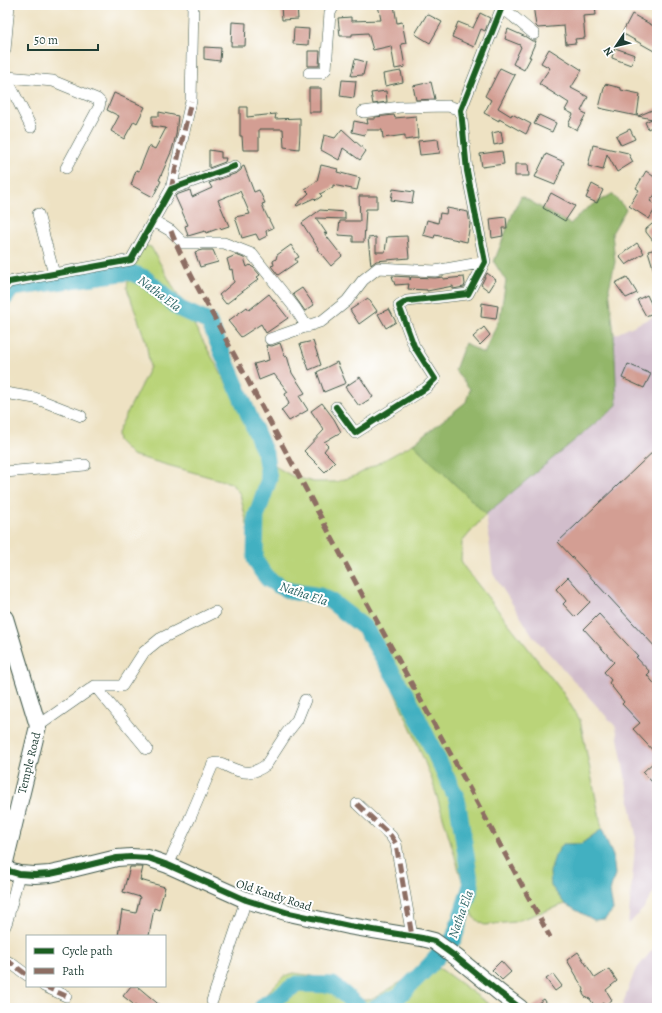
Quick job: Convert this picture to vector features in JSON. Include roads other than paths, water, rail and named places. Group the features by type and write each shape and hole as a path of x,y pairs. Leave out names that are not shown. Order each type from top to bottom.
{"street":[{"path":"5,50 10,5"},
{"path":"5,286 9,282 131,260 171,189 191,101 194,5"},
{"path":"309,74 322,73 326,69 330,13 334,5"},
{"path":"336,407 355,433 426,388 436,379 414,346 399,306 407,301 468,294 485,262 467,171 461,110 501,6 534,34"},
{"path":"6,76 31,127"},
{"path":"6,76 54,81 97,99 100,102 99,107 66,168"},
{"path":"363,112 400,107 448,106 461,110"},
{"path":"171,189 236,166"},
{"path":"38,214 54,274"},
{"path":"154,221 171,230 183,243 224,243 252,254 295,308 307,326"},
{"path":"270,339 322,321 347,300 363,280 378,268 435,271 485,262"},
{"path":"5,393 35,398 81,416"},
{"path":"5,472 85,465"},
{"path":"38,726 95,686 122,686 144,652 160,639 215,612"},
{"name":"Temple Road","path":"5,618 38,726 5,862"},
{"path":"95,686 147,748"},
{"path":"168,865 213,764 218,762 241,772 250,773 262,768 266,765 297,720 305,700"},
{"path":"357,804 391,836 396,844 412,936"},
{"name":"Old Kandy Road","path":"12,872 35,875 50,874 117,858 148,858 168,865 246,900 288,913 349,926 434,941 520,1008"},
{"path":"5,926 7,921 12,872"},
{"path":"212,1001 246,900"},
{"path":"5,960 26,974"},
{"path":"46,987 66,996"}],"water":[{"path":"602,829 613,856 615,874 610,892 613,910 605,919 594,920 565,904 551,886 550,872 555,856 563,844 581,844"}],"waterway":[{"name":"Natha Ela","path":"5,298 12,288 129,272 145,278 180,309 209,322 265,453 269,479 256,517 255,559 268,579 290,591 320,596 329,600 365,628 409,700 457,799 471,886 454,938 400,995 374,1008"},
{"name":"Natha Ela","path":"262,1008 297,984 333,985 360,1008"}]}
